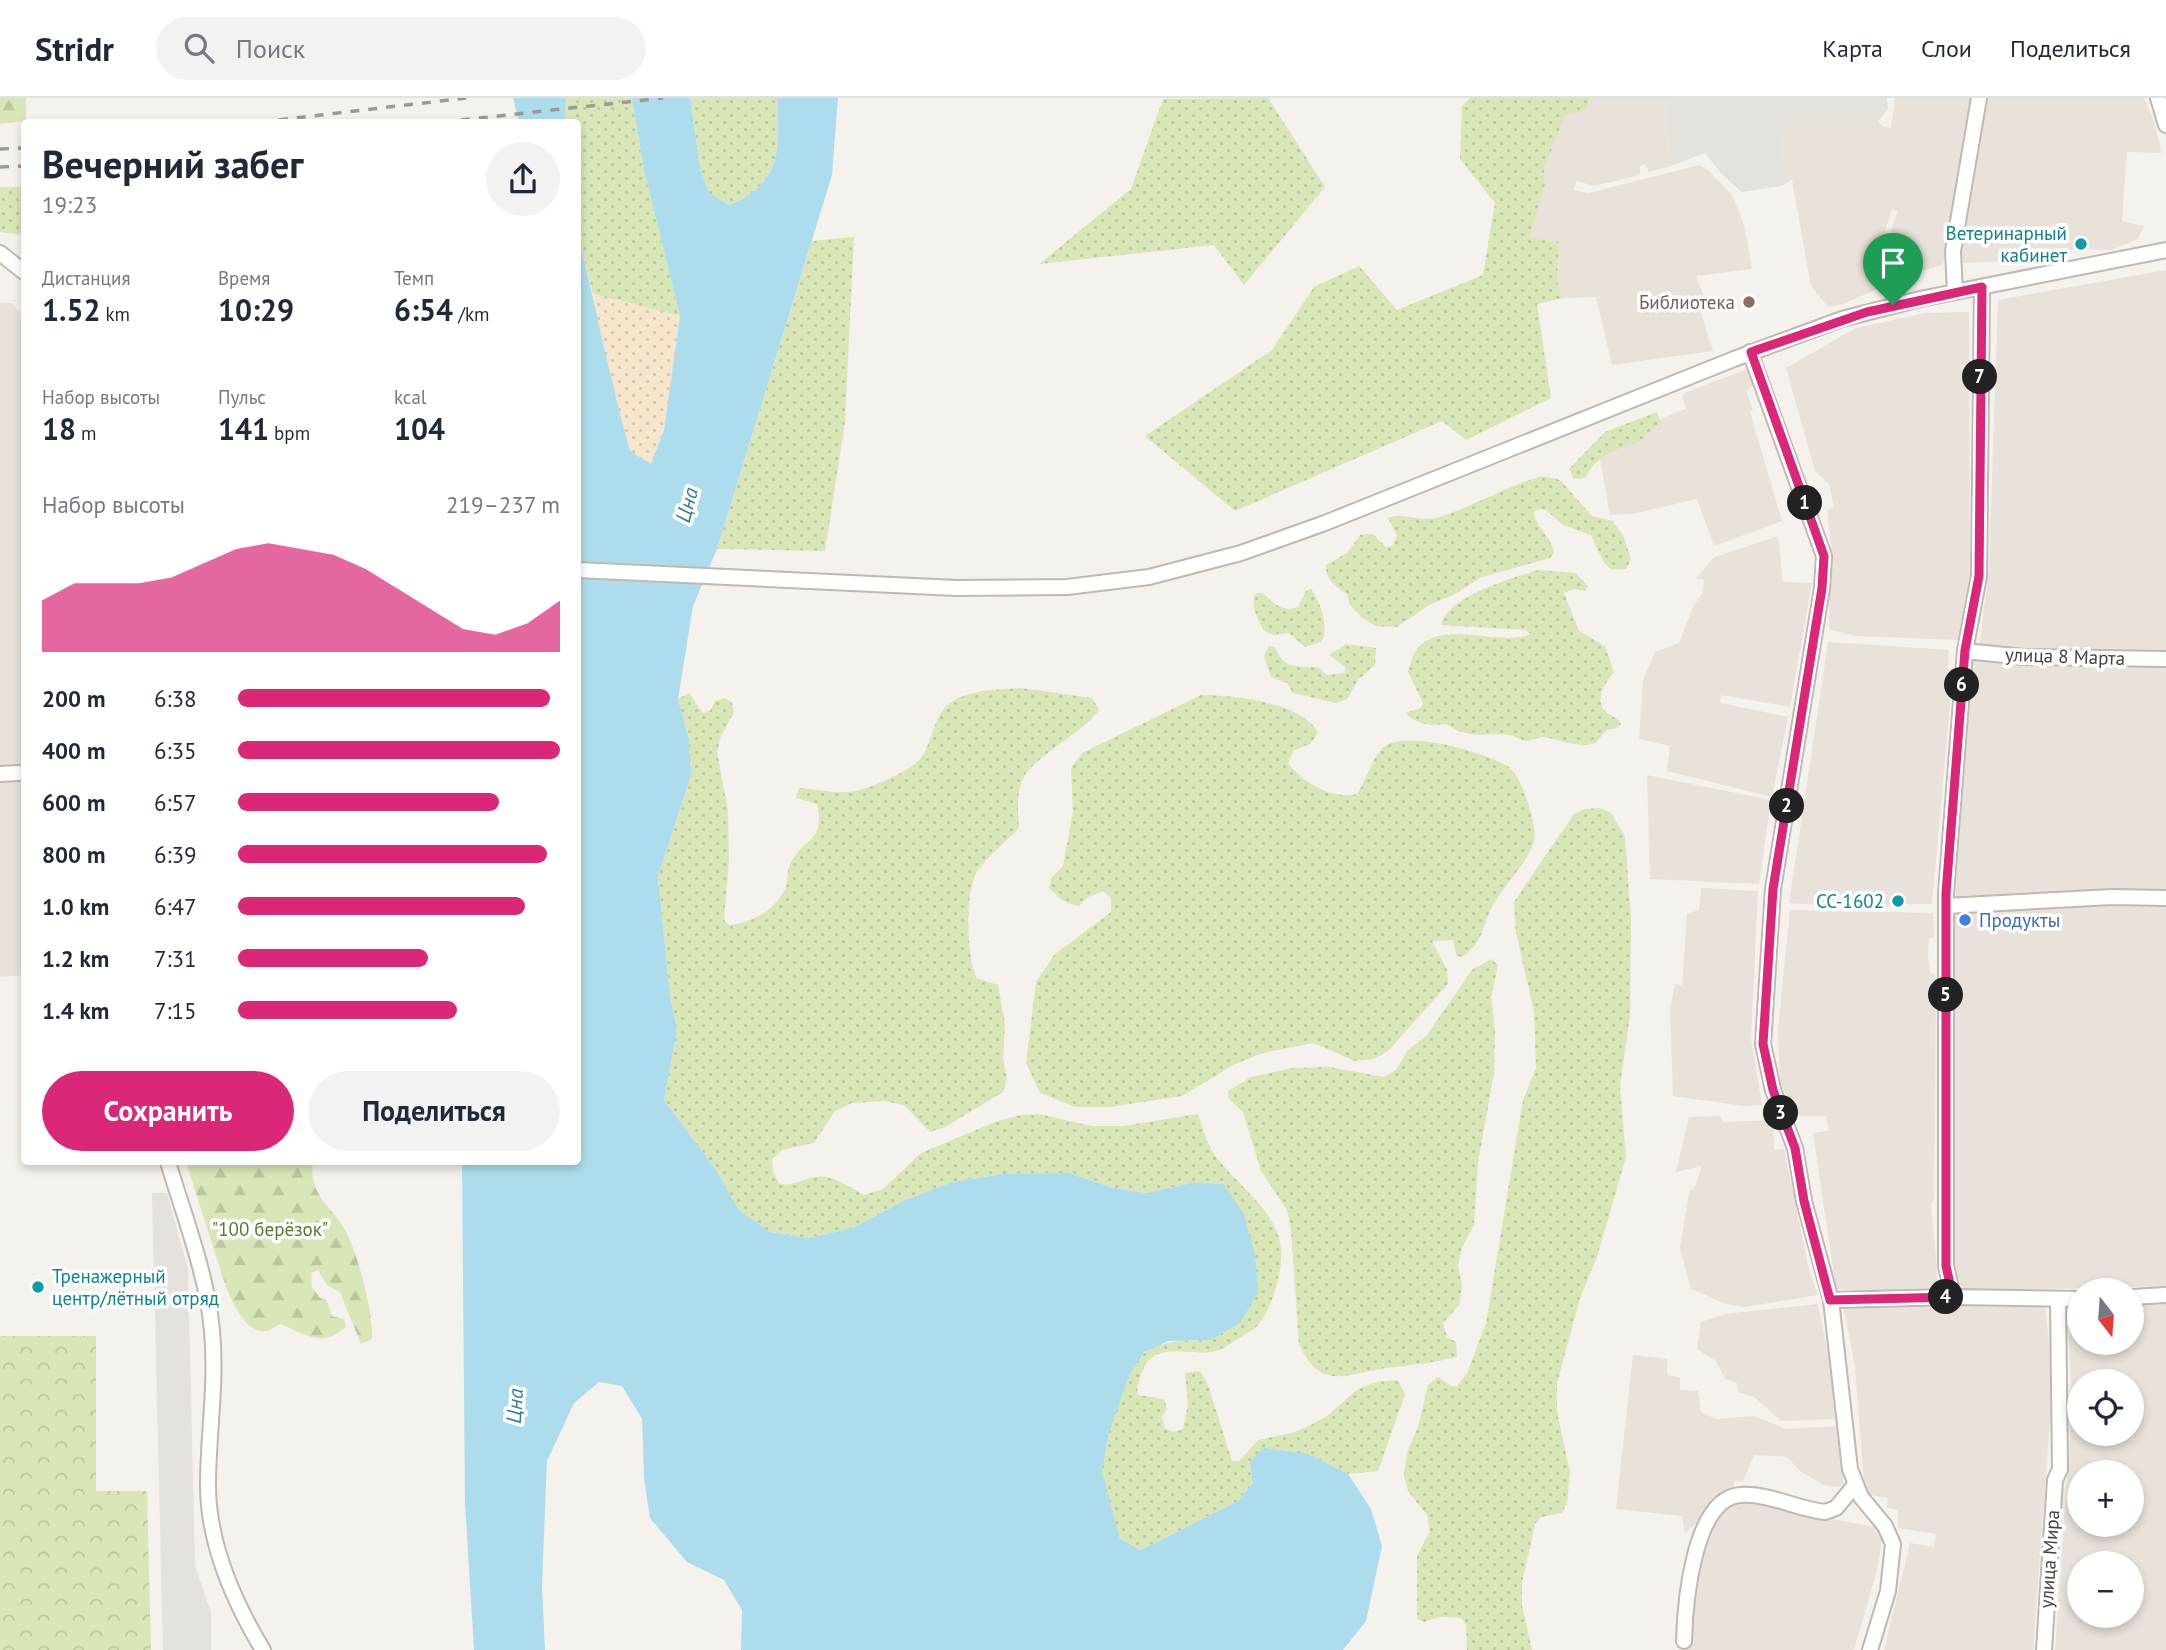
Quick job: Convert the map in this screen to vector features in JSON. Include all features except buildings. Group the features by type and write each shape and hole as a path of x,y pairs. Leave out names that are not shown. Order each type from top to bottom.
{"street":[{"path":"1955,292 1953,251 1979,98"},
{"path":"2158,98 2166,125"},
{"path":"581,570 956,587 1067,587 1112,583 1193,568 1325,523 1751,352 1842,319 1955,292 2166,250"},
{"path":"0,253 21,270"},
{"path":"1953,1297 1946,1266 1946,906 1965,650 1979,576 1982,287"},
{"path":"1751,352 1824,556 1822,588 1773,889 1763,1026 1768,1073 1795,1148 1806,1210 1830,1300 1846,1445 1855,1485 1868,1507 1885,1526 1893,1544 1888,1591 1870,1650"},
{"name":"улица 8 Марта","path":"1965,650 2024,657 2166,659"},
{"path":"0,774 19,772"},
{"path":"1946,906 2112,897 2166,898"},
{"path":"169,1165 202,1279 212,1328 214,1392 208,1488 211,1518 230,1583 263,1650"},
{"path":"2144,1296 2166,1295"},
{"path":"1830,1300 1953,1297 2067,1300"},
{"name":"улица Мира","path":"2044,1650 2055,1480 2060,1469 2058,1300"},
{"path":"1684,1641 1685,1605 1700,1539 1717,1507 1731,1497 1749,1495 1825,1512 1836,1508 1855,1485"}],"shaded area":[{"path":"1591,98 1664,98 1671,166 1649,172 1645,164 1640,166 1640,175 1594,186 1577,181 1573,190 1589,193 1699,165 1708,170 1732,195 1745,228 1752,269 1696,276 1708,307 1701,313 1713,351 1612,365 1596,297 1562,298 1557,280 1559,243 1529,239 1545,184 1544,168 1566,114 1586,111"},
{"path":"1664,98 1887,98 1888,109 1878,121 1867,124 1787,124 1780,145 1786,174 1792,180 1781,186 1741,192 1705,153 1671,166"},
{"path":"1895,98 1971,98 1943,265 1918,272 1891,231 1898,211 1892,209 1885,231 1908,276 1843,304 1828,307 1811,286 1792,180 1786,174 1780,145 1787,124 1867,124 1878,121 1883,127 1891,128"},
{"path":"1984,98 2144,98 2154,121 2162,153 2127,152 2122,221 2144,226 2138,239 2111,250 2073,249 2060,260 1957,263"},
{"path":"2166,270 2166,654 1979,648 1989,569 1998,300"},
{"path":"0,303 13,303 21,316 21,975 0,977"},
{"path":"1969,312 1970,574 1960,640 1853,636 1829,629 1831,548 1827,510 1834,508 1829,484 1815,471 1786,368 1856,328 1925,313"},
{"path":"1747,369 1753,386 1746,390 1753,410 1750,412 1782,521 1714,546 1697,499 1637,513 1610,515 1600,459 1605,440 1686,409 1682,394"},
{"path":"1778,536 1783,582 1812,583 1790,707 1721,695 1720,703 1788,717 1772,797 1667,771 1670,746 1639,739 1643,680 1655,652 1679,643 1693,607 1702,594 1704,580 1696,579 1714,557"},
{"path":"1828,642 1949,650 1948,669 1953,670 1932,904 1901,904 1901,899 1895,899 1895,904 1883,908 1789,903"},
{"path":"1972,659 2166,665 2166,890 1955,899"},
{"path":"1647,775 1771,800 1759,884 1650,879"},
{"path":"1701,888 1758,891 1751,1038 1762,1105 1744,1106 1673,1096 1670,1009 1675,984 1682,986 1687,914 1699,910"},
{"path":"2166,905 2166,1286 2144,1287 2144,1278 2067,1278 2067,1288 1963,1291 1957,1285 1951,1266 1953,909"},
{"path":"1790,910 1933,913 1934,937 1929,938 1928,954 1930,973 1935,974 1936,999 1934,1199 1931,1203 1939,1295 1836,1289 1813,1133 1829,1131 1826,1116 1799,1116 1780,1084 1778,1030"},
{"path":"1720,1116 1723,1122 1773,1120 1774,1150 1784,1149 1809,1269 1818,1295 1744,1307 1726,1304 1691,1289 1680,1249 1689,1191 1694,1189 1702,1166 1676,1172 1689,1117"},
{"path":"152,1193 167,1193 188,1269 195,1566 211,1613 211,1650 163,1650"},
{"path":"2144,1302 2166,1302 2166,1650 2055,1650 2067,1477 2067,1537 2144,1537 2144,1460 2068,1460 2069,1446 2144,1446 2144,1369 2070,1369 2069,1355 2144,1355"},
{"path":"1818,1304 1830,1365 1835,1419 1781,1421 1754,1397 1738,1392 1737,1383 1725,1379 1716,1361 1697,1349 1701,1322 1725,1314"},
{"path":"1843,1305 2045,1305 2053,1380 2033,1650 1884,1650 1910,1543 1934,1547 1936,1534 1898,1528 1898,1510 1887,1508 1888,1498 1865,1494 1855,1367"},
{"path":"1633,1355 1667,1359 1667,1375 1680,1377 1680,1390 1698,1391 1701,1412 1716,1419 1754,1416 1786,1429 1836,1426 1844,1487 1826,1486 1800,1471 1787,1457 1754,1455 1743,1482 1735,1481 1731,1495 1685,1533 1682,1516 1616,1509"},
{"path":"1733,1500 1880,1528 1882,1539 1877,1570 1854,1650 1687,1650 1689,1608 1707,1536 1720,1507"}],"green space":[{"path":"0,98 26,98 26,119 0,124"},
{"path":"566,98 632,98 644,170 680,316 593,294 581,247 581,119 565,119"},
{"path":"690,98 777,98 778,133 774,163 759,187 729,205 709,193 700,167"},
{"path":"1268,98 1325,187 1244,285 1214,245 1039,264 1131,189 1163,99"},
{"path":"1470,98 1591,98 1586,111 1566,114 1544,168 1545,184 1530,238 1559,242 1557,280 1562,298 1537,304 1551,398 1466,440 1442,421 1235,511 1145,436 1272,350 1314,287 1359,266 1397,310 1483,275 1495,203 1460,159 1462,106"},
{"path":"0,187 21,187 21,235 0,232"},
{"path":"854,237 845,422 825,551 717,549 812,241"},
{"path":"1657,412 1660,422 1639,442 1612,451 1594,464 1585,478 1574,479 1569,469 1605,432"},
{"path":"1542,476 1560,480 1592,516 1612,521 1623,535 1631,559 1626,569 1610,569 1603,561 1591,535 1563,525 1546,510 1539,509 1534,512 1535,517 1553,547 1554,553 1550,558 1482,577 1453,595 1429,605 1397,627 1375,626 1361,617 1350,605 1347,594 1335,586 1327,575 1326,565 1347,553 1360,535 1373,534 1386,547 1392,546 1397,536 1388,518 1436,518"},
{"path":"1538,570 1576,573 1588,586 1585,591 1574,589 1564,593 1579,631 1605,646 1614,672 1604,686 1601,703 1607,713 1621,724 1617,728 1606,730 1596,743 1581,745 1542,737 1526,741 1510,735 1471,734 1446,724 1429,725 1419,722 1405,713 1421,708 1423,703 1408,672 1415,653 1426,641 1454,634 1503,638 1531,634 1525,630 1441,625 1455,605 1468,597 1498,583"},
{"path":"1311,589 1323,615 1324,637 1321,642 1305,647 1289,633 1273,635 1263,630 1254,609 1254,597 1257,593 1263,593 1279,606 1293,609 1298,607 1306,591"},
{"path":"1346,644 1376,648 1375,665 1358,680 1347,699 1336,703 1293,693 1287,683 1271,677 1264,656 1269,646 1275,647 1282,659 1292,665 1318,667 1327,675 1345,673 1345,667 1329,655"},
{"path":"1021,688 1092,698 1099,710 1028,771 1019,790 1019,828 983,864 972,886 968,927 973,968 976,978 998,985 1005,1024 1003,1058 1007,1077 1003,1092 945,1127 930,1132 904,1105 884,1101 852,1103 835,1111 814,1143 782,1150 772,1159 773,1173 779,1183 793,1184 823,1177 841,1182 864,1195 883,1189 921,1153 995,1122 1021,1115 1039,1114 1092,1126 1123,1126 1198,1114 1214,1153 1264,1210 1278,1234 1281,1257 1278,1279 1267,1312 1255,1328 1224,1348 1212,1352 1176,1351 1156,1355 1147,1362 1141,1375 1138,1395 1164,1399 1167,1409 1162,1417 1165,1428 1173,1432 1183,1429 1188,1404 1185,1373 1200,1371 1208,1385 1232,1461 1239,1461 1258,1440 1292,1433 1311,1425 1327,1416 1358,1389 1376,1382 1398,1380 1405,1395 1378,1471 1348,1474 1308,1454 1253,1483 1238,1501 1141,1550 1120,1540 1105,1488 1103,1459 1117,1406 1131,1371 1139,1359 1147,1351 1162,1344 1211,1340 1191,1183 1147,1193 1113,1188 1069,1173 1003,1174 952,1182 903,1201 853,1228 808,1238 770,1232 739,1210 716,1170 664,1100 677,1030 670,996 658,876 691,776 689,739 678,699 689,693 703,713 710,711 715,701 725,698 732,703 734,712 721,736 717,752 728,811 729,860 724,920 729,925 754,919 781,897 791,862 817,831 817,804 796,798 799,788 848,792 887,780 921,758 938,718 944,708 953,701 974,693"},
{"path":"1201,695 1266,702 1283,707 1310,722 1318,733 1310,744 1294,750 1288,763 1310,783 1328,792 1357,794 1377,754 1387,745 1398,741 1431,742 1468,750 1500,762 1515,773 1524,792 1534,825 1534,842 1527,857 1493,905 1474,947 1461,957 1456,955 1453,940 1432,941 1447,970 1448,984 1388,1051 1374,1059 1355,1061 1313,1043 1263,1053 1235,1064 1182,1096 1110,1107 1075,1107 1040,1093 1026,1063 1036,982 1055,954 1111,912 1111,898 1103,891 1088,897 1078,906 1063,901 1049,888 1051,878 1063,866 1073,811 1071,768 1082,753"},
{"path":"1599,808 1611,813 1625,837 1631,919 1630,1014 1620,1087 1626,1157 1597,1257 1580,1298 1557,1383 1557,1412 1570,1472 1567,1503 1562,1513 1541,1517 1535,1524 1522,1583 1522,1605 1532,1650 1467,1650 1466,1625 1461,1618 1440,1617 1424,1622 1417,1619 1417,1556 1430,1531 1427,1515 1408,1491 1404,1475 1407,1453 1418,1427 1428,1385 1438,1377 1451,1386 1457,1386 1467,1373 1486,1323 1523,1100 1536,1068 1534,1011 1516,933 1514,902 1574,814 1585,809"},
{"path":"1491,959 1498,965 1491,998 1495,1031 1494,1073 1478,1163 1474,1225 1462,1248 1458,1266 1462,1285 1459,1305 1443,1323 1447,1337 1456,1342 1457,1357 1348,1376 1326,1374 1307,1359 1299,1344 1291,1229 1287,1210 1261,1171 1243,1112 1229,1099 1228,1091 1251,1077 1292,1068 1329,1067 1384,1077 1396,1070 1408,1050 1427,1035 1472,970"},
{"name":"\"100 берёзок\"","path":"187,1165 313,1165 317,1190 344,1228 354,1251 367,1299 372,1339 361,1344 340,1292 327,1285 318,1270 311,1273 312,1287 320,1298 326,1299 332,1316 344,1319 346,1327 329,1337 314,1338 281,1324 268,1331 252,1328 236,1308 226,1287"},
{"path":"0,1336 96,1336 96,1491 147,1491 151,1650 0,1650"}],"sand":[{"path":"593,294 680,316 664,430 651,464 630,452 604,356"}],"water":[{"path":"513,98 566,98 565,119 518,119"},
{"name":"Цна","path":"632,98 690,98 700,167 709,193 729,205 759,186 774,162 778,133 777,98 838,98 832,175 717,549 693,606 678,699 689,739 691,776 658,876 670,996 677,1030 664,1100 716,1170 739,1210 770,1232 808,1238 853,1228 903,1201 952,1182 1003,1174 1069,1173 1113,1188 1147,1193 1191,1183 1223,1184 1244,1214 1255,1255 1258,1292 1241,1322 1211,1340 1169,1341 1144,1352 1130,1374 1108,1435 1102,1472 1120,1539 1141,1550 1238,1501 1253,1483 1250,1461 1264,1448 1308,1454 1348,1474 1371,1509 1382,1546 1366,1621 1343,1650 741,1650 742,1610 724,1580 687,1562 650,1518 644,1478 642,1419 622,1386 599,1382 574,1403 547,1461 542,1585 545,1650 474,1650 465,1503 462,1165 581,1165 581,248 630,451 651,464 664,430 680,316 644,170"}],"railway":[{"path":"287,119 466,98"},
{"path":"470,119 663,98"},
{"path":"0,149 21,148"},
{"path":"0,167 21,166"}],"place":[{"name":"Ветеринарный кабинет","path":"2081,244"},
{"name":"Библиотека","path":"1749,302"},
{"name":"СС-1602","path":"1898,901"},
{"name":"Продукты","path":"1965,920"},
{"name":"Тренажерный центр/лётный отряд","path":"38,1287"}],"route":[{"path":"1982,287 1979,576 1965,650 1946,893 1946,1266 1953,1297 1830,1300 1804,1201 1795,1148 1768,1073 1763,1044 1773,889 1822,588 1824,556 1751,352 1820,326 1893,305 1982,287"}]}
